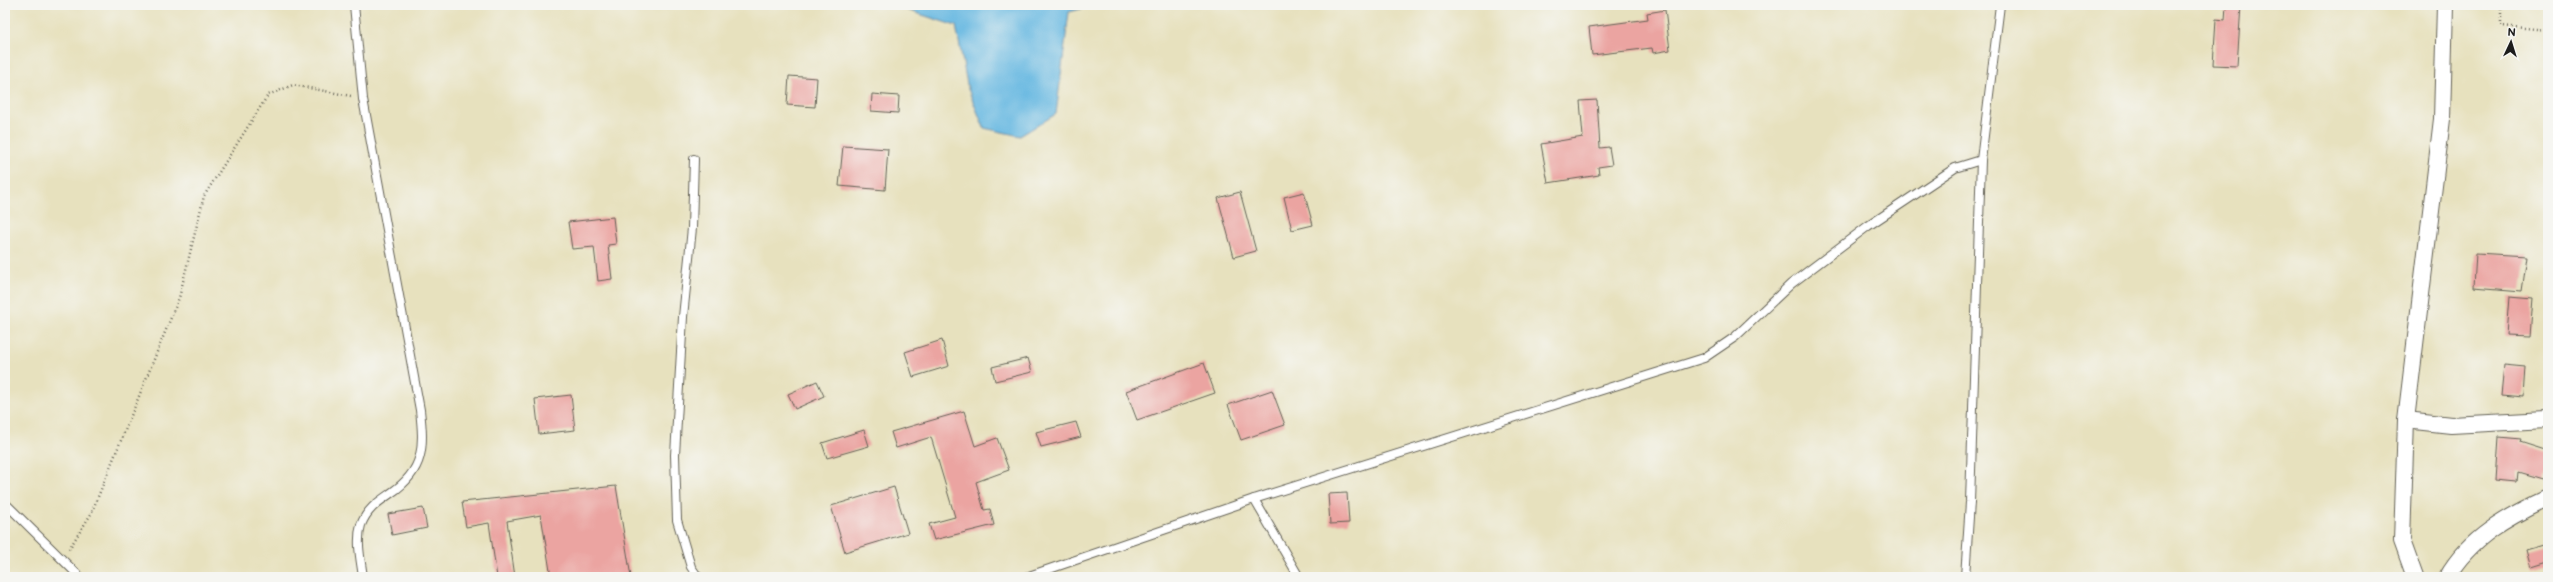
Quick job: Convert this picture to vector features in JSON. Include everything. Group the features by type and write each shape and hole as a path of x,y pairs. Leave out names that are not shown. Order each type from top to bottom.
{"street":[{"path":"2414,576 2402,541 2406,420 2442,119 2445,5"},
{"path":"2406,420 2450,425 2548,420"},
{"path":"2447,577 2454,564 2480,537 2510,515 2548,498"}],"lane":[{"path":"354,5 363,99 420,410 424,440 419,462 400,487 371,506 361,526 359,551 363,577"},
{"path":"1965,577 1970,502 1981,160 2000,5"},
{"path":"694,159 692,228 683,317 675,455 677,520 691,567 698,577"},
{"path":"1026,577 1254,499 1704,358 1735,337 1791,284 1868,226 1955,168 1981,160"},
{"path":"1254,499 1299,577"},
{"path":"5,503 80,577"}],"path":[{"path":"2501,5 2501,26 2548,30"},
{"path":"63,560 91,514 179,298 204,196 268,95 293,85 363,99"}],"water":[{"path":"869,5 1096,5 1069,12 1056,114 1020,136 984,128 968,89 956,26 898,7"}],"building":[{"path":"2226,5 2241,5 2237,66 2213,65 2216,19 2225,20"},
{"path":"1665,10 1670,50 1653,53 1652,48 1592,55 1589,27 1648,19 1647,13"},
{"path":"789,76 817,78 815,107 787,105"},
{"path":"872,94 899,96 898,113 871,111"},
{"path":"1597,100 1600,148 1609,147 1612,165 1598,167 1599,175 1548,183 1541,144 1583,137 1580,101"},
{"path":"843,146 888,149 885,190 839,186"},
{"path":"1240,192 1256,251 1234,257 1218,198"},
{"path":"1304,192 1313,225 1292,230 1284,197"},
{"path":"613,217 616,244 608,245 612,279 598,281 594,247 572,249 568,222"},
{"path":"2476,253 2527,256 2522,291 2474,287"},
{"path":"2509,297 2533,299 2530,336 2506,335"},
{"path":"942,340 949,366 913,377 905,352"},
{"path":"1028,358 1032,372 995,381 992,367"},
{"path":"1204,363 1215,393 1137,420 1126,391"},
{"path":"2504,365 2525,367 2523,397 2501,395"},
{"path":"817,381 824,396 795,409 788,394"},
{"path":"1272,390 1285,425 1241,440 1228,405"},
{"path":"571,395 575,430 539,434 535,399"},
{"path":"964,411 975,446 997,438 1009,470 976,482 984,510 990,509 994,525 934,540 929,524 955,517 931,437 896,448 891,432"},
{"path":"1076,422 1081,437 1041,447 1036,432"},
{"path":"864,430 869,446 827,458 822,443"},
{"path":"2499,437 2521,439 2520,442 2548,451 2548,470 2545,480 2518,472 2517,482 2496,480"},
{"path":"616,486 631,577 551,577 541,515 507,521 515,577 497,577 489,523 466,527 462,502"},
{"path":"894,487 908,533 845,552 831,506"},
{"path":"1347,493 1349,523 1330,524 1328,494"},
{"path":"423,508 427,528 392,535 388,514"},
{"path":"2548,543 2548,562 2532,567 2527,549"}]}
